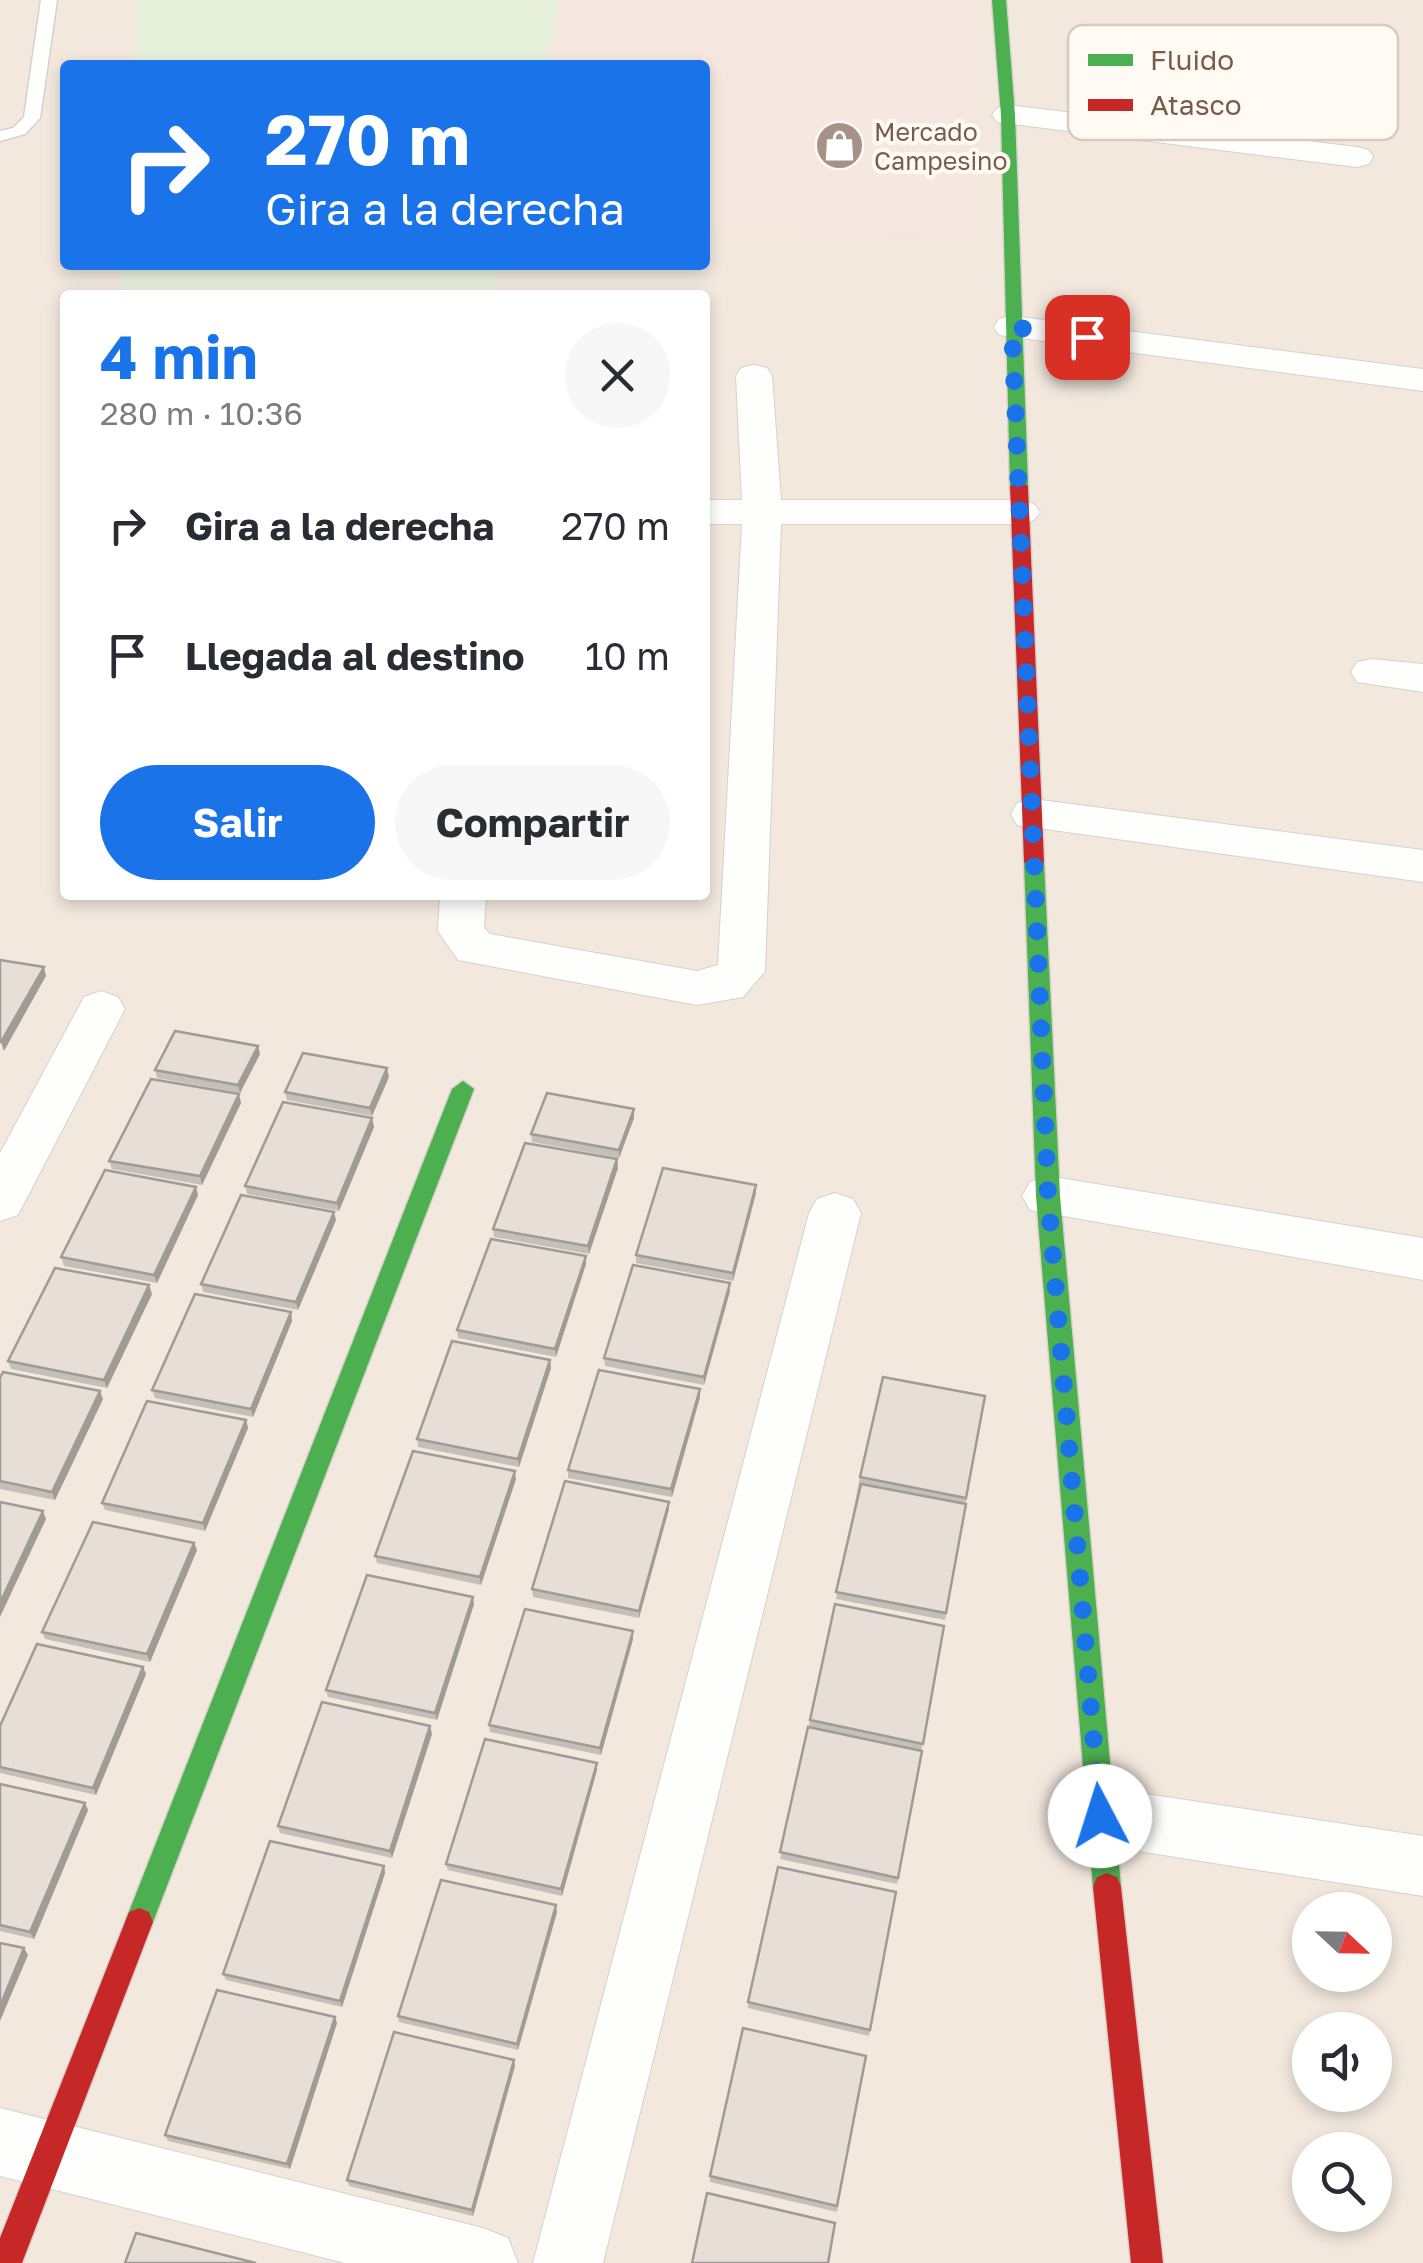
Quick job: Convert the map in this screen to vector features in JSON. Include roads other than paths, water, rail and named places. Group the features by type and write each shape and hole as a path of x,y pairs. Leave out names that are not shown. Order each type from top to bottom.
{"street":[{"path":"999,0 1008,114 1012,327 1048,1196 1100,1816 1147,2263"},
{"path":"1008,114 1068,121"},
{"path":"1219,140 1357,157"},
{"path":"1012,327 1423,380"},
{"path":"464,900 461,931 476,948 697,988 726,985 741,971 762,512 754,376"},
{"path":"710,512 1020,512"},
{"path":"1372,672 1423,678"},
{"path":"1033,814 1423,866"},
{"path":"0,1201 102,1009"},
{"path":"6,2263 24,2148 462,1089"},
{"path":"1048,1196 1423,1259"},
{"path":"568,2263 834,1213"},
{"path":"1100,1816 1423,1866"},
{"path":"24,2148 484,2263"}],"lane":[{"path":"0,136 19,131 32,118 48,0"}],"place":[{"name":"Mercado Campesino","path":"839,146"}]}
